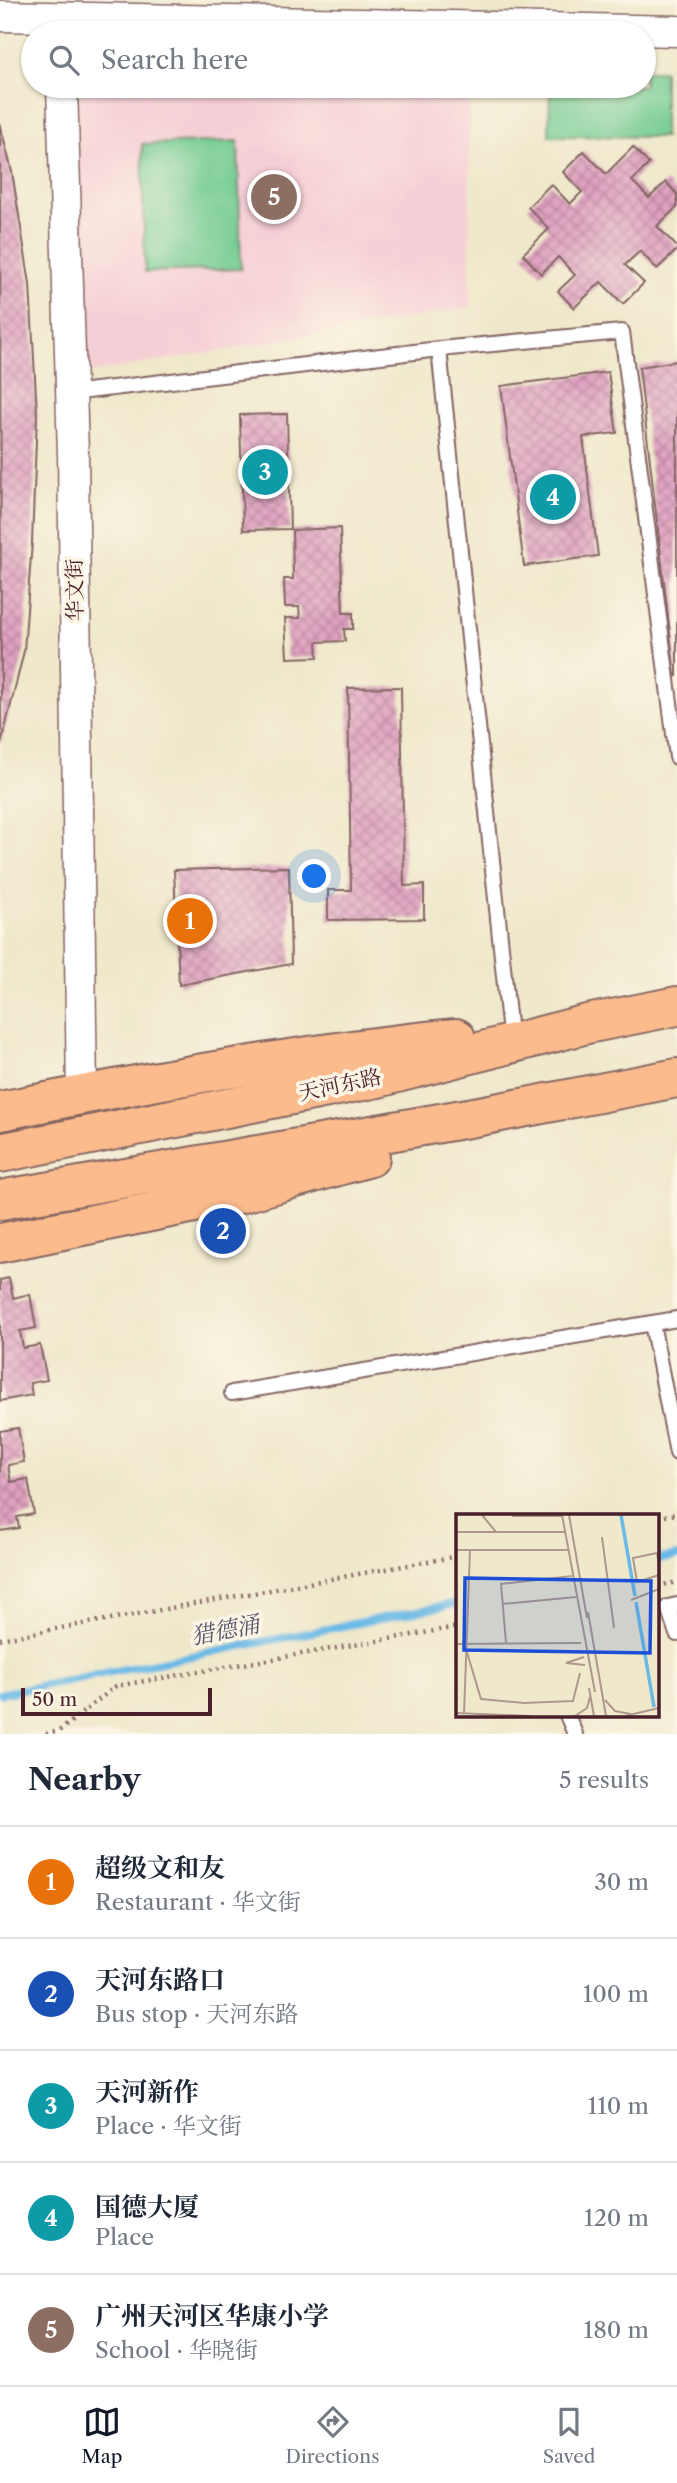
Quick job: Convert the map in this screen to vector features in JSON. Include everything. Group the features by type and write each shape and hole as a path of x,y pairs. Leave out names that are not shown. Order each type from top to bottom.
{"highway":[{"name":"天河东路","path":"0,1153 378,1078 587,1024 677,1006"},
{"path":"0,1111 366,1048 587,1024"},
{"path":"0,1200 480,1116 677,1078"},
{"path":"0,1243 180,1207 298,1178 404,1146 480,1116"}],"street":[{"path":"4,17 236,21"},
{"path":"656,31 677,31"},
{"name":"华文街","path":"62,98 71,393 82,1095"}],"lane":[{"path":"71,393 439,349 622,332 677,757"},
{"path":"439,349 510,1034"},
{"path":"232,1393 677,1319"},
{"path":"652,1323 677,1453"},
{"path":"677,1605 668,1607 677,1634"},
{"path":"567,1716 575,1734"}],"path":[{"path":"0,1639 456,1556"},
{"path":"46,1734 60,1731 116,1686 456,1627"}],"shaded area":[{"path":"78,98 469,98 470,308 82,374"}],"green space":[{"path":"656,71 664,71 664,137 549,136 550,98 656,98"},
{"path":"238,141 241,269 145,272 142,144"}],"building":[{"path":"0,124 12,172 30,284 37,415 24,651 1,745"},
{"path":"633,147 649,164 632,181 649,198 666,182 677,194 677,207 657,226 677,250 657,269 640,251 625,265 644,283 623,304 601,282 574,308 558,291 575,275 558,257 541,274 523,254 549,229 528,207 551,184 570,204 582,192 563,172 584,151 606,174"},
{"path":"677,361 677,676 675,676 639,367"},
{"path":"608,372 617,433 583,437 598,556 524,566 501,386"},
{"path":"287,414 290,529 243,530 240,415"},
{"path":"340,528 343,613 353,613 353,629 344,629 345,641 317,642 318,657 287,658 285,618 300,618 299,607 285,607 284,579 293,579 292,530"},
{"path":"401,687 404,886 424,885 424,919 328,920 328,890 351,890 348,688"},
{"path":"289,867 291,964 179,985 174,870"},
{"path":"9,1278 13,1298 30,1294 36,1328 20,1331 23,1348 40,1345 47,1380 30,1383 32,1395 0,1401 0,1280"},
{"path":"18,1428 24,1462 8,1465 11,1482 28,1479 34,1514 17,1517 19,1528 0,1531 0,1431"}],"waterway":[{"name":"猎德涌","path":"660,1560 677,1556"},
{"name":"猎德涌","path":"0,1694 456,1603"}],"place":[{"name":"广州天河区华康小学","path":"274,197"},
{"name":"天河新作","path":"265,472"},
{"name":"国德大厦","path":"553,497"},
{"name":"超级文和友","path":"190,921"},
{"name":"天河东路口","path":"223,1231"}]}
